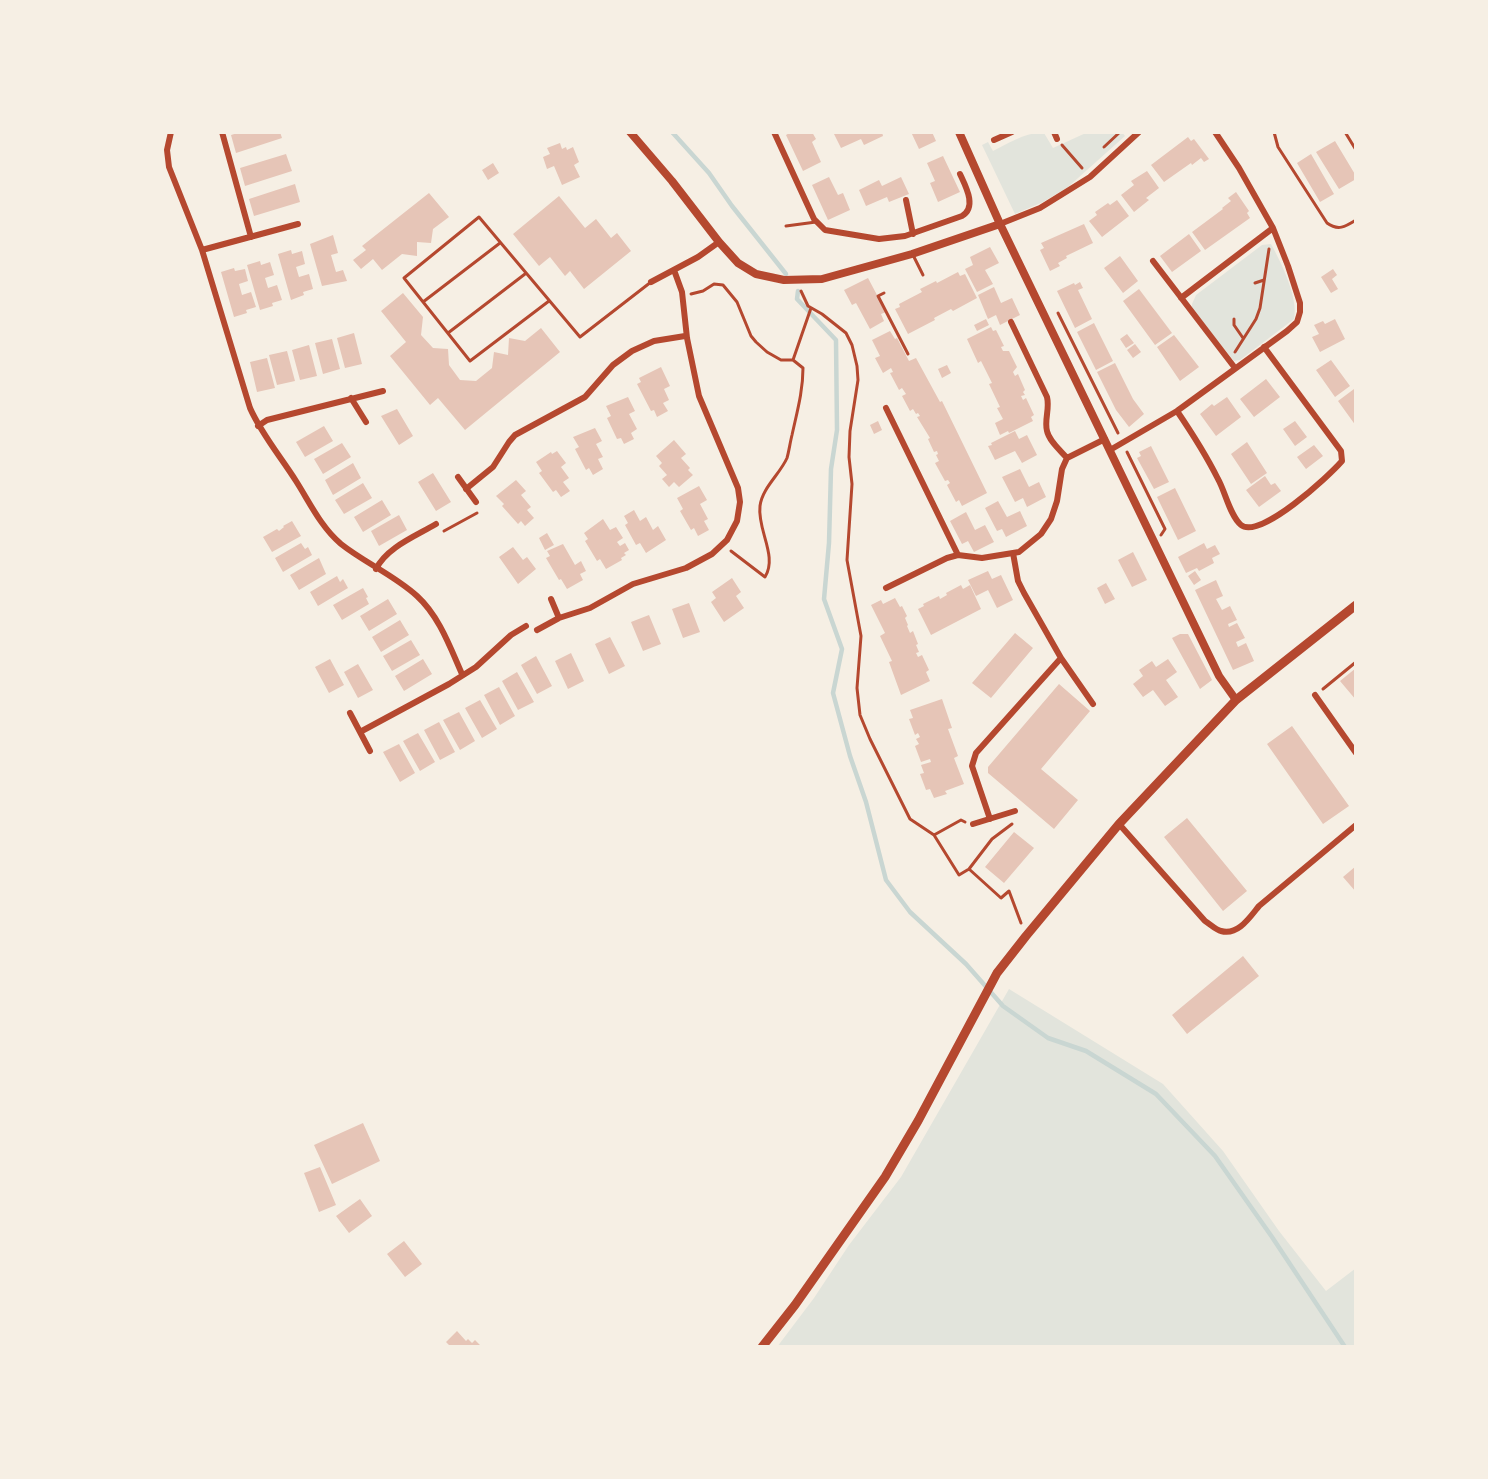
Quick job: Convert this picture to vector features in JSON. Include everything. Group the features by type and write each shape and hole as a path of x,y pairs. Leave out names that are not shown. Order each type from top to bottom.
{"main road":[{"path":"762,1347 795,1305 885,1177 918,1121 997,973 1026,936 1119,824 1236,700 1356,605"}],"street":[{"path":"171,132 167,150 169,168 202,250 250,408 258,426 297,482 314,512 340,543 417,596 434,615 462,674"},
{"path":"222,132 251,237"},
{"path":"630,132 672,181 719,242 738,262 756,274 784,280 822,279 912,254 1040,208 1090,177 1138,132"},
{"path":"774,132 816,222 825,230 879,239 913,234 966,214 970,203 960,174"},
{"path":"959,132 999,224 1219,676 1236,700"},
{"path":"994,140 1012,132"},
{"path":"1110,450 1177,411 1297,322 1300,303 1273,228 1239,168 1215,132"},
{"path":"906,201 913,234"},
{"path":"202,250 298,224"},
{"path":"1181,298 1273,228"},
{"path":"651,282 698,257 719,242"},
{"path":"1152,261 1235,368"},
{"path":"537,630 559,618 591,608 633,584 696,564 722,545 731,534 737,521 740,502 738,488 699,396 687,338 683,296 674,270"},
{"path":"1011,322 1047,398 1049,406 1046,429 1048,435 1067,458"},
{"path":"466,489 493,467 515,435 585,397 613,365 632,351 654,341 685,336 687,338"},
{"path":"1177,411 1220,481 1235,517 1241,525 1249,528 1266,523 1282,513 1335,470 1342,461 1341,451 1264,347"},
{"path":"258,426 267,420 383,391"},
{"path":"351,399 366,422"},
{"path":"886,408 958,555"},
{"path":"886,588 947,558 958,555 982,558 1019,552 1032,543 1051,519 1057,501 1062,469 1067,458 1105,439"},
{"path":"458,477 476,502"},
{"path":"376,568 381,559 390,552 436,524"},
{"path":"1013,554 1018,581 1024,593 1062,658 1093,704"},
{"path":"551,599 559,618"},
{"path":"360,732 450,684 462,674 476,667 511,635 526,626"},
{"path":"990,819 972,760 1062,658"},
{"path":"1315,695 1356,753"},
{"path":"350,713 370,751"},
{"path":"973,824 1015,811"},
{"path":"1119,824 1205,921 1220,931 1232,932 1246,923 1259,906 1356,825"}],"lane":[{"path":"1274,132 1278,147 1327,223 1339,228 1356,220"},
{"path":"1345,132 1356,150"},
{"path":"549,301 470,361 404,278 478,217 580,337 651,282"},
{"path":"786,226 816,222"},
{"path":"423,302 501,243"},
{"path":"912,254 923,275"},
{"path":"448,333 526,274"}],"path":[{"path":"1101,151 1120,132"},
{"path":"1056,135 1082,168"},
{"path":"1075,173 1088,163"},
{"path":"1229,361 1256,319 1260,308 1270,243 1266,233"},
{"path":"800,280 801,295 811,308 846,333 852,345 857,366 858,380 850,431 849,457 852,484 847,560 861,636 857,688 860,715 910,819 934,835 959,875 969,869 992,839 1018,820 1015,811"},
{"path":"1255,283 1264,280"},
{"path":"683,296 703,291 714,284 723,285 737,302 751,336 756,342 781,360 793,360 803,368 803,388 787,458 769,485 760,504 761,526 770,568 765,577 722,545"},
{"path":"884,293 878,296 908,354"},
{"path":"793,360 811,308"},
{"path":"1058,312 1120,438"},
{"path":"1234,319 1234,325 1243,338"},
{"path":"1125,449 1165,529 1154,542"},
{"path":"1315,695 1356,662"},
{"path":"934,835 961,820 973,824"},
{"path":"969,869 1001,898 1010,891 1026,936"}],"shaded area":[{"path":"1088,132 1122,132 1125,136 1068,187 1043,202 1015,214 982,145 988,142 993,151 1024,136 1044,133 1053,148"},
{"path":"1271,244 1292,291 1294,319 1240,360 1234,361 1192,309 1192,304 1196,295 1262,245"},
{"path":"1009,989 1163,1084 1223,1151 1279,1231 1326,1291 1356,1268 1356,1347 777,1347 814,1298 849,1245 901,1177"}],"building":[{"path":"241,132 280,132 282,138 236,153 231,135"},
{"path":"791,132 812,132 816,139 812,142 821,162 803,171 786,135"},
{"path":"833,132 882,132 883,136 864,145 861,139 841,148"},
{"path":"911,132 932,132 936,141 919,149"},
{"path":"1188,137 1191,141 1194,139 1209,159 1204,162 1201,158 1192,165 1191,163 1164,182 1151,165"},
{"path":"1335,141 1356,176 1356,179 1339,189 1316,152"},
{"path":"560,143 562,149 566,147 567,150 573,147 579,162 574,165 580,177 562,185 554,166 547,169 543,157 550,154 547,148"},
{"path":"286,154 292,171 245,186 240,168"},
{"path":"1311,154 1334,194 1320,202 1297,163"},
{"path":"943,156 960,192 938,202 930,183 935,181 927,163"},
{"path":"493,163 499,173 488,180 482,170"},
{"path":"1147,171 1159,188 1134,212 1121,195 1134,185 1131,181"},
{"path":"829,177 838,195 843,193 850,210 828,220 812,185"},
{"path":"901,177 909,194 889,202 887,197 866,206 859,190 879,180 882,186"},
{"path":"295,184 300,202 254,216 249,199"},
{"path":"1236,192 1249,211 1247,213 1250,218 1205,250 1192,232 1223,209 1231,201 1228,198"},
{"path":"429,193 449,217 433,229 431,243 417,242 417,256 402,254 382,270 373,259 361,269 353,260 366,250 362,246"},
{"path":"559,196 585,228 596,219 611,238 617,233 631,251 584,289 570,271 565,276 550,257 539,266 513,234"},
{"path":"1117,200 1129,216 1102,237 1089,221 1097,215 1095,212"},
{"path":"1084,224 1093,243 1066,256 1067,258 1058,263 1060,266 1050,271 1040,250 1044,248 1041,243"},
{"path":"1189,234 1201,251 1172,272 1160,256"},
{"path":"333,235 338,253 331,255 336,272 343,270 347,281 322,286 310,244"},
{"path":"990,247 999,263 985,270 993,284 977,292 965,269 973,265 970,257"},
{"path":"291,250 292,254 302,251 305,264 296,267 299,277 309,274 313,289 291,300 278,254"},
{"path":"1120,256 1138,281 1123,293 1104,268"},
{"path":"260,261 261,265 270,262 274,275 265,278 268,288 277,285 282,300 260,310 247,265"},
{"path":"234,268 235,271 245,269 248,281 239,284 242,295 251,292 256,307 234,317 221,272"},
{"path":"1333,269 1337,275 1332,279 1338,289 1331,293 1321,277"},
{"path":"958,272 960,276 965,274 977,298 953,311 951,309 908,334 895,309 900,307 899,304 922,292 920,289"},
{"path":"868,278 886,312 881,314 884,321 870,329 856,303 852,305 844,290"},
{"path":"1080,282 1083,288 1078,290 1092,319 1075,328 1057,291"},
{"path":"994,287 1001,303 1012,298 1020,315 1000,325 996,315 988,319 978,295"},
{"path":"1139,289 1172,333 1155,345 1123,301"},
{"path":"403,293 423,317 421,335 433,348 448,349 449,365 460,380 476,381 492,368 494,352 508,355 509,338 525,341 541,328 560,352 465,430 438,398 430,405 390,356 406,342 381,311"},
{"path":"986,319 989,325 977,331 974,325"},
{"path":"1335,319 1345,339 1320,352 1312,337 1319,334 1314,325 1323,321 1325,324"},
{"path":"1094,323 1113,361 1096,370 1077,332"},
{"path":"991,327 993,331 996,330 1004,346 1001,347 1003,351 1009,351 1017,367 1013,372 1015,376 1018,374 1025,390 1023,392 1025,395 1021,396 1023,400 1026,398 1034,415 1031,417 1033,421 1000,435 995,423 1003,419 989,384 992,383 981,361 978,363 967,339"},
{"path":"890,331 895,339 897,338 909,361 916,358 940,402 942,401 987,493 962,506 959,500 956,502 947,485 950,483 948,480 945,481 935,463 939,461 936,455 938,454 937,451 934,452 928,439 930,438 917,417 920,416 913,409 910,411 902,396 906,394 902,388 899,390 890,373 893,372 891,368 883,373 875,358 880,356 872,340"},
{"path":"354,333 362,364 345,368 337,338"},
{"path":"1127,334 1134,343 1126,348 1120,339"},
{"path":"1174,335 1199,367 1180,381 1157,347"},
{"path":"332,339 340,369 323,374 315,343"},
{"path":"1135,344 1141,352 1133,358 1127,350"},
{"path":"309,345 317,376 300,380 292,350"},
{"path":"287,351 295,381 277,385 269,355"},
{"path":"267,358 275,388 257,392 250,362"},
{"path":"1331,360 1350,386 1335,397 1316,370"},
{"path":"1115,363 1133,399 1144,414 1129,427 1116,410 1097,372"},
{"path":"947,365 951,373 942,378 938,369"},
{"path":"661,367 670,386 664,389 669,400 663,403 668,411 657,417 654,410 651,411 637,384 641,382 639,378"},
{"path":"1266,379 1280,397 1254,417 1240,399"},
{"path":"1354,389 1356,391 1356,426 1338,401"},
{"path":"628,397 635,411 629,414 637,429 631,433 634,439 624,444 621,438 617,439 607,418 611,416 606,406"},
{"path":"1227,397 1241,417 1216,436 1200,414 1212,404 1214,406"},
{"path":"397,409 413,436 399,445 381,416"},
{"path":"878,421 882,430 874,434 870,425"},
{"path":"1295,421 1307,437 1295,446 1283,429"},
{"path":"324,426 333,441 305,457 296,442"},
{"path":"595,428 602,441 596,444 603,457 598,459 603,469 593,475 589,468 586,470 575,449 579,447 573,437"},
{"path":"1015,431 1019,439 1027,435 1037,455 1022,463 1015,451 995,460 988,446"},
{"path":"674,440 686,454 681,458 693,475 679,487 674,482 669,487 662,479 667,475 659,466 662,463 656,456"},
{"path":"1247,442 1267,473 1251,484 1231,454"},
{"path":"342,443 351,457 323,474 314,459"},
{"path":"1314,445 1323,456 1306,469 1297,457"},
{"path":"1151,446 1169,482 1154,489 1137,458 1141,456 1139,452"},
{"path":"557,451 566,463 561,467 569,478 563,482 570,491 561,497 556,490 553,492 539,473 542,471 536,462 551,452 552,454"},
{"path":"353,463 361,478 333,495 325,480"},
{"path":"1020,469 1029,487 1039,482 1046,497 1027,507 1023,498 1015,502 1002,477"},
{"path":"433,473 451,502 436,511 418,482"},
{"path":"1265,476 1271,485 1275,483 1281,491 1259,507 1246,490"},
{"path":"516,480 526,491 521,495 531,507 527,510 534,518 525,526 521,521 518,524 496,496"},
{"path":"363,483 372,498 344,514 335,500"},
{"path":"699,486 707,500 700,504 708,519 704,521 709,530 698,536 694,528 691,530 680,511 683,509 677,498"},
{"path":"1175,488 1196,531 1178,540 1157,497"},
{"path":"382,500 391,515 363,532 354,517"},
{"path":"998,501 1007,517 1020,511 1027,526 1006,537 1002,529 997,531 985,508"},
{"path":"634,510 640,521 646,517 653,530 658,526 666,540 646,553 640,543 636,545 625,525 628,523 624,516"},
{"path":"966,512 975,530 985,525 994,542 974,552 968,541 962,544 950,521"},
{"path":"399,515 407,530 379,546 371,531"},
{"path":"603,519 610,530 616,527 623,538 617,542 620,546 625,543 629,550 624,553 626,555 621,558 622,560 606,569 600,559 597,561 585,541 588,539 584,533"},
{"path":"292,521 301,536 272,552 263,537 277,529 279,531"},
{"path":"547,533 554,545 545,550 539,538"},
{"path":"301,543 305,549 308,547 312,555 283,572 275,558"},
{"path":"1204,543 1207,549 1215,545 1220,554 1212,558 1214,563 1199,571 1197,568 1186,573 1178,557"},
{"path":"563,544 575,565 581,561 586,571 580,574 583,580 567,589 546,558 550,556 547,551"},
{"path":"513,547 523,560 527,557 536,569 518,584 499,557"},
{"path":"1133,552 1147,580 1132,587 1118,560"},
{"path":"319,558 326,574 299,590 290,575"},
{"path":"988,571 992,579 1001,575 1013,600 997,608 988,590 976,596 968,580"},
{"path":"1195,571 1201,580 1194,585 1188,576"},
{"path":"337,576 340,582 343,579 348,588 318,606 310,592"},
{"path":"732,578 741,592 736,596 744,608 724,622 711,602 716,598 712,592"},
{"path":"1216,580 1223,596 1216,599 1222,610 1230,606 1237,620 1228,624 1229,627 1237,623 1245,638 1236,642 1238,647 1246,643 1254,661 1233,670 1195,590"},
{"path":"1106,583 1115,599 1105,604 1097,588"},
{"path":"961,585 963,589 970,585 981,609 931,635 918,609 939,596 940,599"},
{"path":"363,588 369,604 342,620 333,605"},
{"path":"895,598 907,616 905,618 907,626 910,633 913,631 918,644 916,645 919,652 916,653 918,657 922,655 929,670 926,672 930,681 901,695 889,662 892,661 880,636 885,633 871,605 881,600 883,604"},
{"path":"388,599 397,614 369,631 360,616"},
{"path":"689,603 700,632 683,638 672,609"},
{"path":"649,615 661,644 643,651 631,622"},
{"path":"400,620 409,635 381,652 372,637"},
{"path":"1015,633 1033,648 991,698 972,683"},
{"path":"1180,634 1188,634 1212,680 1200,689 1172,638"},
{"path":"610,637 625,666 609,674 595,644"},
{"path":"411,640 420,655 392,671 383,656"},
{"path":"571,653 584,681 568,689 555,661"},
{"path":"536,656 552,686 537,694 521,665"},
{"path":"330,659 344,685 329,693 315,667"},
{"path":"423,659 432,674 404,691 395,676"},
{"path":"1168,659 1177,672 1166,680 1178,697 1165,706 1153,690 1143,697 1133,684 1143,676 1139,670 1152,661 1156,667"},
{"path":"358,664 373,690 358,698 344,672"},
{"path":"1356,668 1356,700 1340,681"},
{"path":"517,672 534,702 518,710 502,681"},
{"path":"1059,684 1090,711 1041,769 1078,800 1054,829 988,773 988,767"},
{"path":"499,687 515,716 500,725 484,695"},
{"path":"942,699 952,728 948,729 958,756 954,758 964,784 945,791 947,794 934,798 930,789 926,790 920,774 924,773 921,765 931,762 930,759 921,762 915,746 919,744 916,739 920,737 918,733 915,735 909,719 913,718 910,710"},
{"path":"480,700 497,729 482,738 465,708"},
{"path":"459,712 475,741 460,750 443,720"},
{"path":"439,722 455,752 440,760 424,730"},
{"path":"1292,726 1349,806 1323,824 1267,744"},
{"path":"418,733 435,762 420,771 403,741"},
{"path":"399,744 415,773 400,782 383,752"},
{"path":"1187,818 1247,891 1223,911 1164,837"},
{"path":"1014,832 1034,848 1004,883 985,867"},
{"path":"1356,866 1356,892 1343,877"},
{"path":"1243,956 1259,976 1187,1034 1172,1015"},
{"path":"363,1123 380,1161 332,1184 314,1145"},
{"path":"320,1167 336,1205 319,1212 304,1173"},
{"path":"360,1199 372,1216 349,1233 336,1216"},
{"path":"404,1241 422,1264 405,1277 387,1254"},
{"path":"457,1331 466,1341 468,1339 472,1343 475,1340 482,1347 451,1347 446,1342"}],"waterway":[{"path":"672,132 709,173 786,274"},
{"path":"798,291 797,299 836,340 837,430 831,469 829,543 824,599 842,649 833,693 850,756 866,802 886,880 910,912 966,964 1003,1006 1048,1038 1086,1051 1156,1094 1215,1156 1345,1347"}]}
